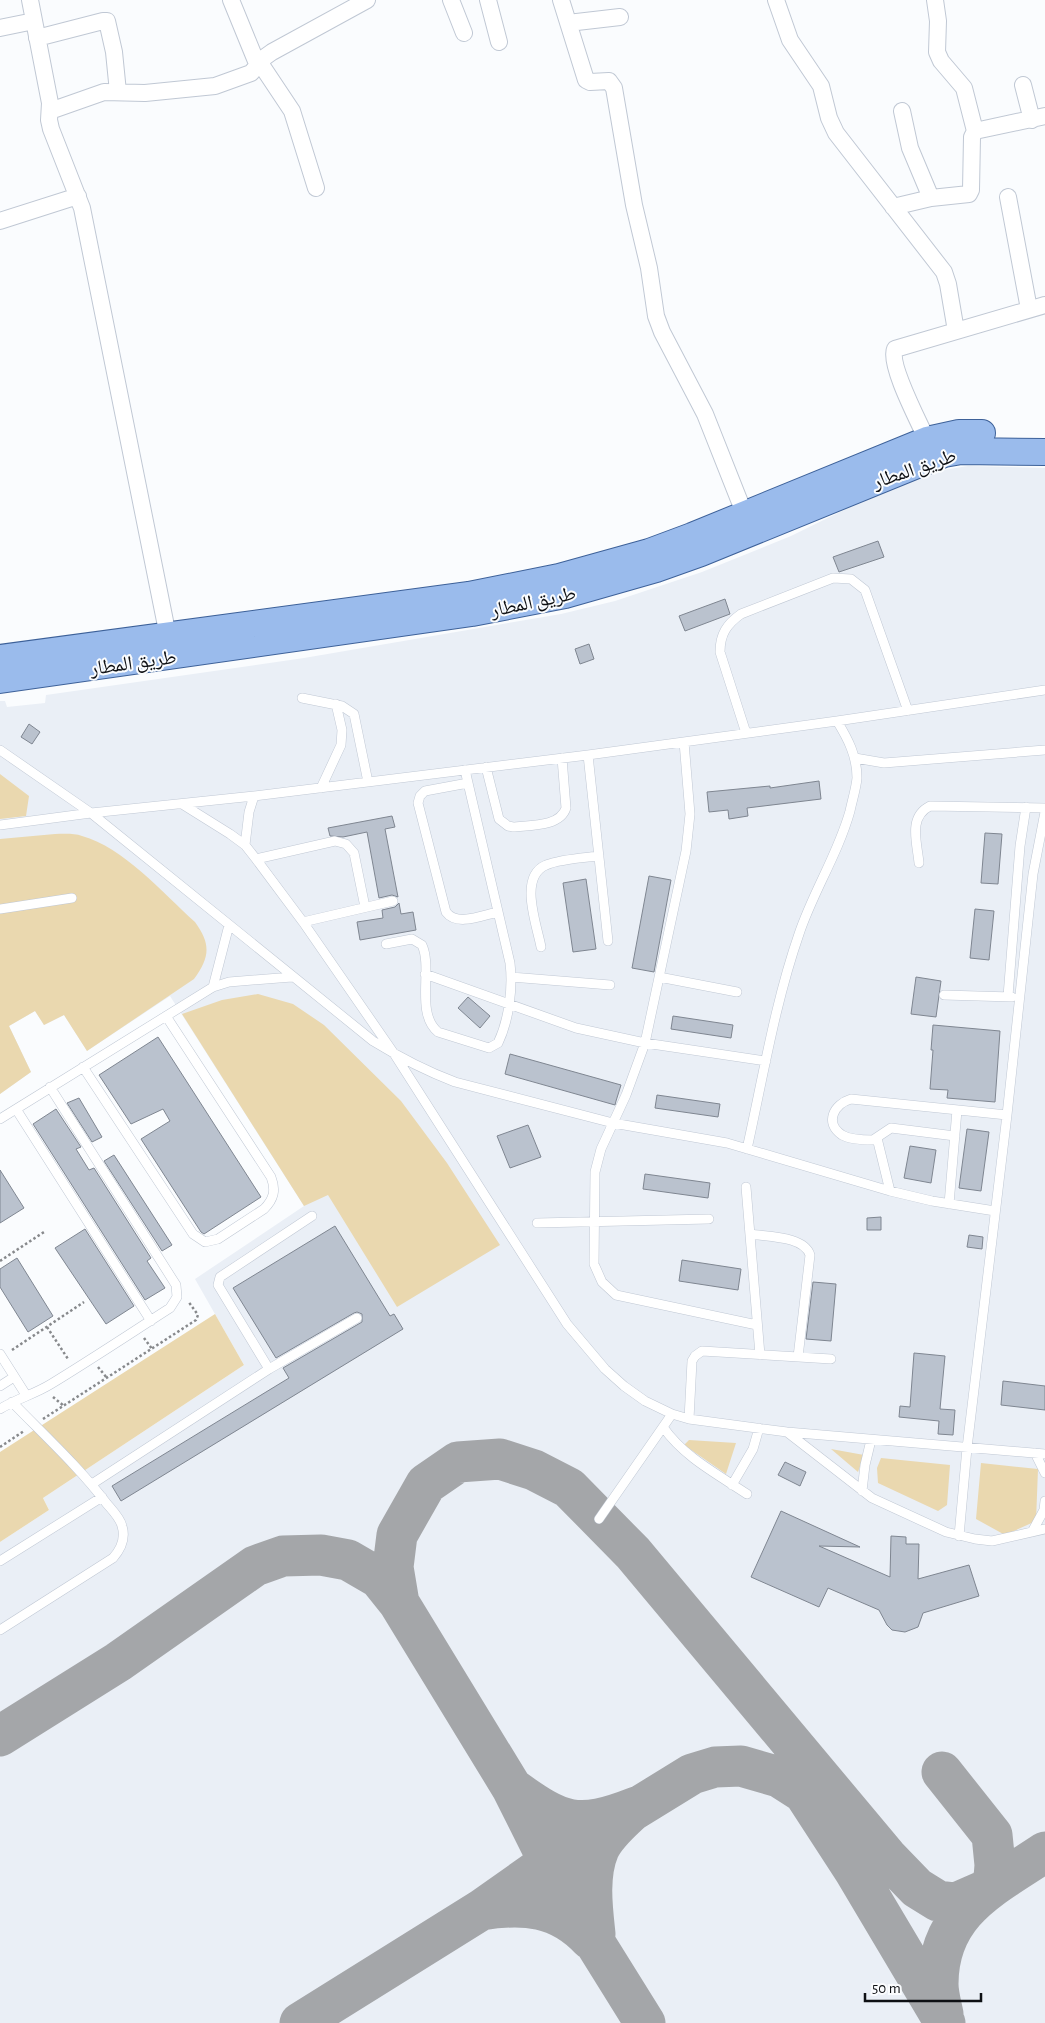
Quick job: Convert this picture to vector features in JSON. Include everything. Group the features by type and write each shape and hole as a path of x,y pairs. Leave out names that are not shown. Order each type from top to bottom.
{"main road":[{"name":"طريق المطار","path":"0,680 462,615 565,595 647,572 701,553 886,467 927,440 959,433 1045,434"},
{"name":"طريق المطار","path":"0,658 514,587 560,577 649,552 745,515 886,467 961,451 1045,452"}],"street":[{"path":"30,0 50,111 51,129 78,196 168,636"},
{"path":"231,0 259,64 292,111 316,188"},
{"path":"50,111 104,92 145,93 216,86 242,78 251,73 272,52 367,0"},
{"path":"451,0 464,33"},
{"path":"488,0 498,42"},
{"path":"561,0 586,80 590,82 609,81 614,88 634,205 649,268 656,316 662,332 706,414 745,515"},
{"path":"776,0 790,40 820,86 829,118 836,133 944,272 948,284 956,331"},
{"path":"893,207 931,198 970,192 972,138 975,131 964,88 940,61 937,52 938,21 935,0"},
{"path":"568,23 620,17"},
{"path":"0,28 34,21"},
{"path":"37,38 107,21 114,52 118,92"},
{"path":"975,131 1038,118 1023,86"},
{"path":"902,112 910,148 931,198"},
{"path":"0,221 78,196"},
{"path":"1008,197 1029,309"},
{"path":"927,440 901,383 893,351 897,348 1045,304"}],"lane":[{"path":"746,733 720,652 720,641 724,629 731,620 741,614 833,578 851,580 865,590 908,710"},
{"path":"0,825 588,755 838,721 1045,690"},
{"path":"302,698 336,704 349,708 354,714 368,782"},
{"path":"321,788 337,754 342,737 336,704"},
{"path":"747,1149 785,978 800,932 839,845 857,779 855,758 848,739 838,721"},
{"path":"342,737 359,737"},
{"path":"684,742 690,814 689,832 645,1042 598,1158 595,1172 594,1264 602,1282 616,1295 757,1325"},
{"path":"0,750 91,813 373,1041 395,1054 455,1082 613,1124 719,1141 890,1192 995,1211"},
{"path":"855,758 884,763 1045,750"},
{"path":"588,755 608,941"},
{"path":"486,767 500,819 508,826 513,827 556,821 564,813 566,808 562,758"},
{"path":"386,944 412,939 419,942 424,948 427,1015 429,1022 438,1032 489,1048 494,1046 500,1038 508,1005 511,977 498,912 464,770"},
{"path":"468,783 425,791 420,796 418,803 446,912 449,916 459,920 498,912"},
{"path":"244,845 249,812 254,796"},
{"path":"182,804 215,824 244,845 256,858 395,1054 567,1324 605,1369 645,1401 672,1414 689,1419 787,1432 1045,1454"},
{"path":"919,863 915,822 923,809 937,805 1045,808"},
{"path":"1008,996 1020,846 1026,807"},
{"path":"960,1536 967,1448 1007,1115 1033,874 1045,812"},
{"path":"256,858 334,841 346,844 354,853 365,907"},
{"path":"541,947 530,891 532,878 536,872 548,864 599,856"},
{"path":"0,909 72,898"},
{"path":"303,922 393,900"},
{"path":"212,987 228,925"},
{"path":"425,974 576,1028 645,1042 766,1061"},
{"path":"0,1119 212,987 229,982 292,977"},
{"path":"511,977 610,985"},
{"path":"659,977 737,992"},
{"path":"944,995 1020,997"},
{"path":"83,1067 193,1234 205,1242 212,1242 218,1239 264,1209 274,1195 274,1186 271,1177 166,1016"},
{"path":"0,1409 43,1388 74,1369 151,1320 175,1303 177,1297 176,1285 50,1087"},
{"path":"955,1136 891,1128 877,1138 870,1140 844,1136 837,1131 833,1115 836,1107 851,1099 1007,1115"},
{"path":"16,1109 151,1320"},
{"path":"949,1204 958,1110"},
{"path":"877,1138 890,1192"},
{"path":"746,1187 760,1355"},
{"path":"269,1369 218,1285 218,1281 220,1277 312,1216"},
{"path":"537,1223 710,1219"},
{"path":"750,1234 797,1241 808,1249 810,1255 798,1357"},
{"path":"92,1484 269,1369 357,1318"},
{"path":"689,1419 692,1361 702,1351 832,1359"},
{"path":"1,1356 26,1395"},
{"path":"0,1386 14,1377"},
{"path":"0,1630 113,1558 123,1543 124,1534 122,1525 92,1484 12,1402"},
{"path":"599,1519 672,1414"},
{"path":"663,1427 685,1453 747,1494"},
{"path":"732,1485 753,1449 760,1428"},
{"path":"787,1432 862,1491 882,1504 946,1532 960,1536 992,1540 1045,1529"},
{"path":"862,1491 865,1465 871,1440"},
{"path":"1035,1453 1045,1474"},
{"path":"0,1562 102,1497"},
{"path":"1032,1532 1045,1510 1045,1501"}],"path":[{"path":"0,1260 44,1232"},
{"path":"0,1447 196,1320 197,1314 176,1285"},
{"path":"1,1356 84,1302"},
{"path":"47,1327 74,1369"}],"shaded area":[{"path":"968,466 1045,468 1045,2023 0,2023 0,1542 49,1510 43,1498 244,1365 195,1279 304,1206 170,996 87,1051 64,1015 44,1025 35,1011 9,1026 31,1072 0,1094 0,701 5,701 7,707 45,703 46,695 304,658 561,614 615,601 702,572 791,536 850,507 937,471"},
{"path":"0,774 29,796 26,816 0,819"},
{"path":"76,834 97,842 127,860 142,872 195,922 204,937 207,950 206,957 194,979 87,1051 64,1015 44,1025 35,1011 9,1026 31,1072 0,1094 0,839"},
{"path":"258,994 293,1004 324,1025 401,1101 447,1163 500,1245 397,1307 328,1195 304,1206 182,1014 222,1000"},
{"path":"215,1314 244,1365 43,1498 49,1510 0,1542 0,1452"},
{"path":"689,1440 736,1443 726,1474 684,1445"},
{"path":"831,1449 864,1455 858,1472"},
{"path":"881,1458 950,1465 947,1505 938,1511 878,1483 877,1468"},
{"path":"981,1463 1038,1469 1036,1521 1005,1535 976,1519"}],"building":[{"path":"878,541 884,557 839,572 833,557"},
{"path":"725,599 730,614 685,631 679,616"},
{"path":"589,644 594,659 580,664 575,649"},
{"path":"29,724 40,732 32,744 21,737"},
{"path":"819,781 821,799 747,808 748,816 729,819 728,810 709,812 707,792 770,786 770,788"},
{"path":"392,816 395,827 385,829 398,897 392,895 379,898 367,832 343,837 330,836 328,828"},
{"path":"985,833 1002,834 998,884 981,883"},
{"path":"649,876 671,880 654,972 632,968"},
{"path":"586,879 596,949 573,952 563,883"},
{"path":"399,903 401,914 413,912 416,930 360,940 357,922 383,918 382,910 395,907"},
{"path":"975,909 994,911 989,960 970,958"},
{"path":"916,977 941,981 936,1017 911,1014"},
{"path":"468,997 490,1016 480,1028 458,1008"},
{"path":"673,1016 733,1025 731,1038 671,1029"},
{"path":"933,1025 1000,1031 995,1102 947,1098 948,1090 930,1089"},
{"path":"158,1037 261,1197 204,1234 141,1139 170,1121 163,1109 131,1124 99,1075"},
{"path":"510,1054 621,1085 615,1105 505,1074"},
{"path":"657,1095 720,1104 718,1117 655,1108"},
{"path":"79,1098 102,1137 92,1142 67,1103"},
{"path":"56,1109 81,1147 76,1149 89,1170 94,1168 151,1258 147,1261 165,1288 145,1300 33,1124"},
{"path":"528,1125 541,1157 510,1168 497,1136"},
{"path":"967,1129 989,1132 981,1191 959,1188"},
{"path":"910,1146 936,1150 931,1183 904,1178"},
{"path":"114,1155 172,1245 162,1251 104,1161"},
{"path":"0,1170 24,1208 0,1223"},
{"path":"645,1174 710,1183 708,1198 643,1189"},
{"path":"881,1217 881,1230 867,1230 867,1218"},
{"path":"335,1226 390,1316 394,1314 403,1329 121,1501 112,1486 289,1378 283,1368 362,1322 362,1314 354,1313 276,1358 233,1288"},
{"path":"85,1229 134,1306 106,1324 55,1248"},
{"path":"969,1235 983,1237 982,1249 967,1247"},
{"path":"17,1258 53,1316 28,1332 0,1287 0,1269"},
{"path":"682,1260 741,1269 738,1290 679,1281"},
{"path":"813,1282 836,1284 831,1341 806,1339"},
{"path":"914,1353 945,1356 940,1409 955,1410 953,1435 938,1434 939,1421 899,1417 900,1406 910,1407"},
{"path":"1003,1381 1045,1386 1045,1410 1001,1405"},
{"path":"785,1462 806,1472 800,1486 778,1475"},
{"path":"781,1511 860,1547 819,1546 890,1577 891,1536 906,1537 906,1544 919,1544 918,1579 969,1565 979,1596 923,1613 918,1627 905,1632 892,1630 879,1610 828,1588 819,1607 751,1577"}],"taxiway":[{"path":"645,2023 597,1946 549,1862 512,1788 399,1603 393,1567 397,1535 426,1484 458,1462 500,1459 534,1470 569,1488 633,1553 887,1857 917,1888 938,1901 956,1903 988,1889 994,1878 995,1865 992,1835 942,1772"},
{"path":"0,1736 118,1662 255,1566 283,1556 321,1555 348,1560 379,1578 399,1603"},
{"path":"300,2023 481,1910 549,1862 692,1774 715,1767 741,1766 779,1777 804,1793 854,1870 945,2023"},
{"path":"512,1788 544,1809 571,1820 599,1819 636,1807 606,1837 599,1849 592,1880 595,1934"},
{"path":"943,2014 938,1988 940,1959 947,1938 958,1919 988,1890 1045,1852"},
{"path":"481,1910 526,1907 553,1913 578,1928 590,1939"}]}
